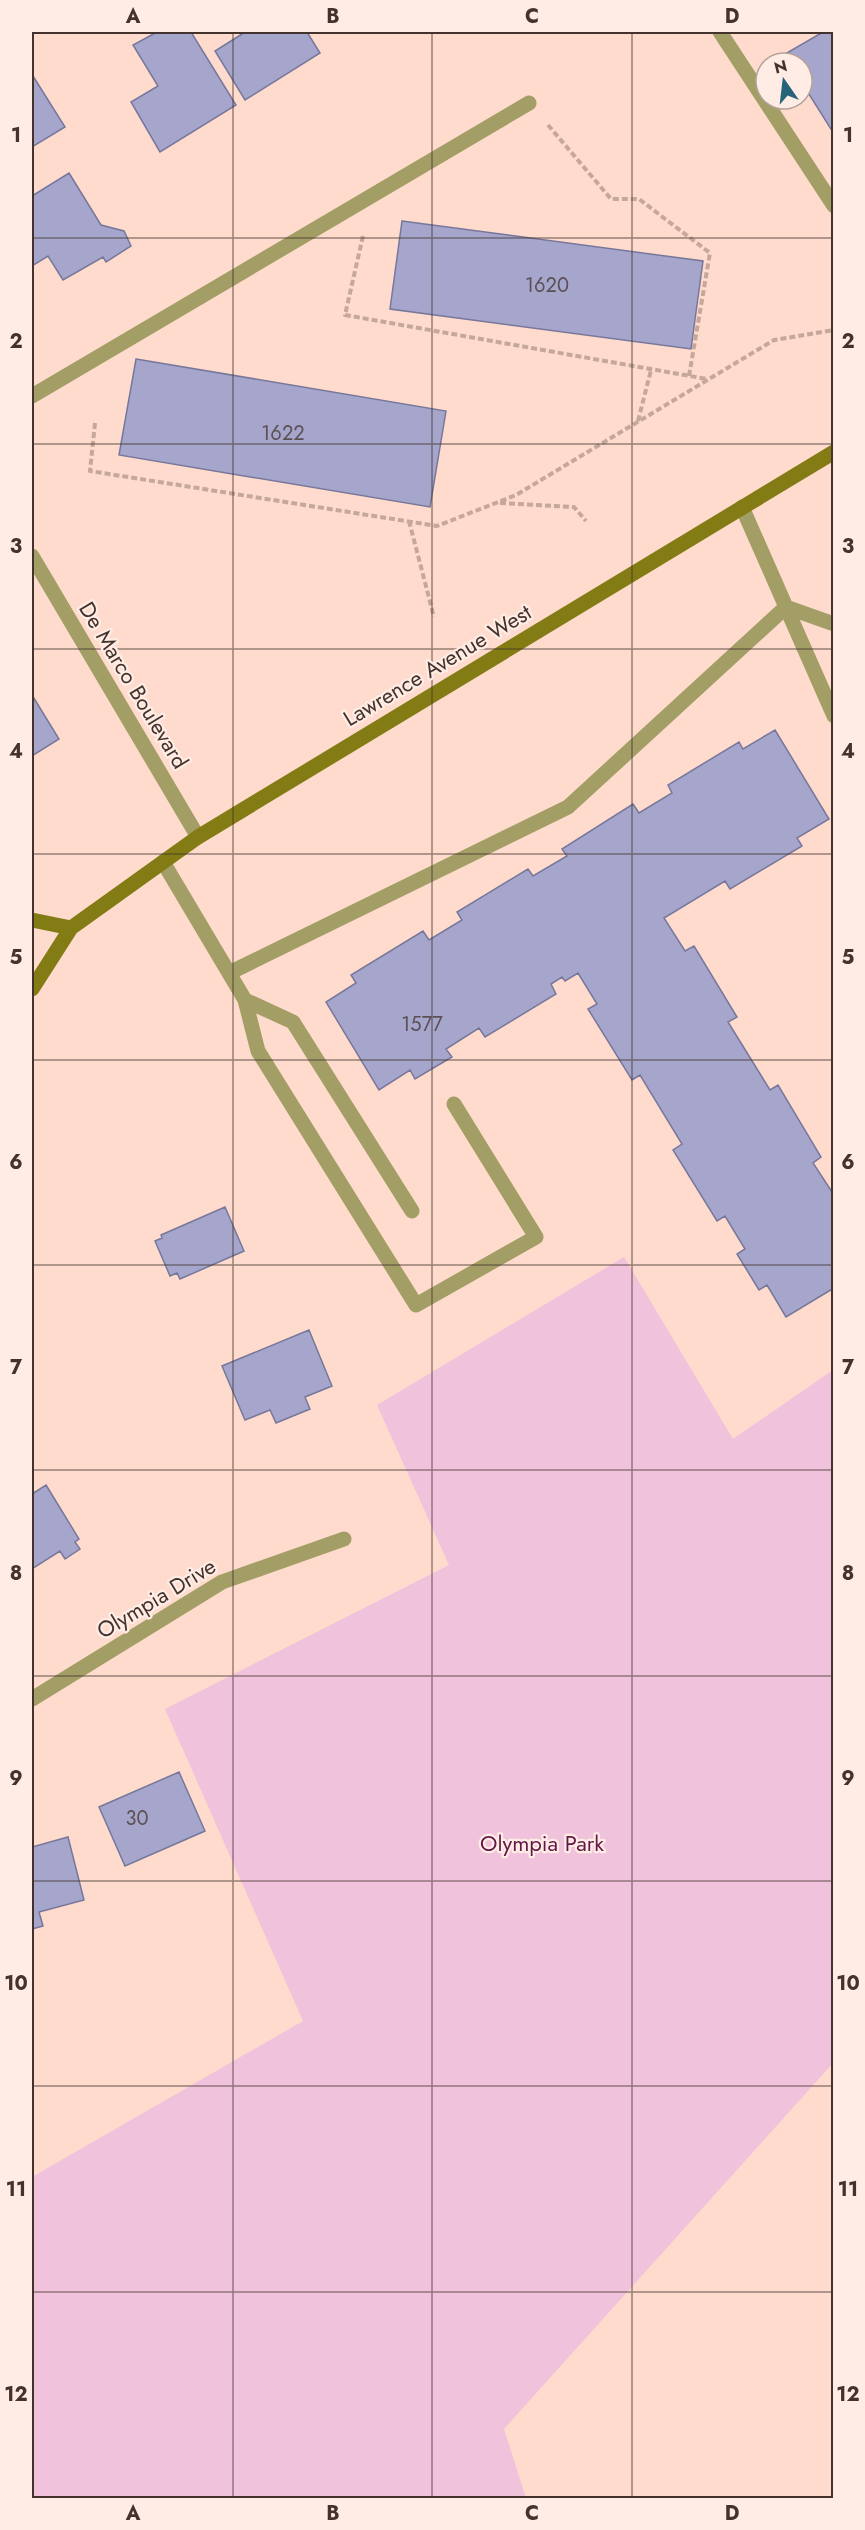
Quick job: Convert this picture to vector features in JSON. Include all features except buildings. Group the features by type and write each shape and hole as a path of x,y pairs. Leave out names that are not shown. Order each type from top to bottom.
{"main road":[{"name":"Lawrence Avenue West","path":"32,989 71,928 198,837 834,452"},
{"path":"32,920 71,928"}],"street":[{"path":"720,32 834,206"},
{"path":"32,396 529,103"},
{"path":"742,507 834,716"},
{"name":"De Marco Boulevard","path":"32,556 198,837"},
{"path":"786,607 834,624"},
{"path":"229,973 568,807 786,607"},
{"path":"163,862 245,1000 258,1051 416,1305 536,1237 454,1104"},
{"path":"245,1000 293,1022 412,1211"},
{"name":"Olympia Drive","path":"32,1699 222,1582 344,1539"}],"path":[{"path":"529,103 611,199 639,199 710,253 689,376"},
{"path":"372,195 345,315 708,380"},
{"path":"95,423 90,471 437,526 516,495 774,340 834,330"},
{"path":"638,422 651,370"},
{"path":"497,502 574,507 586,521"},
{"path":"409,521 434,617"}],"green space":[{"name":"Olympia Park","path":"624,1257 733,1439 833,1370 833,2063 504,2429 526,2498 32,2498 32,2177 303,2021 165,1709 449,1565 377,1405"}]}
